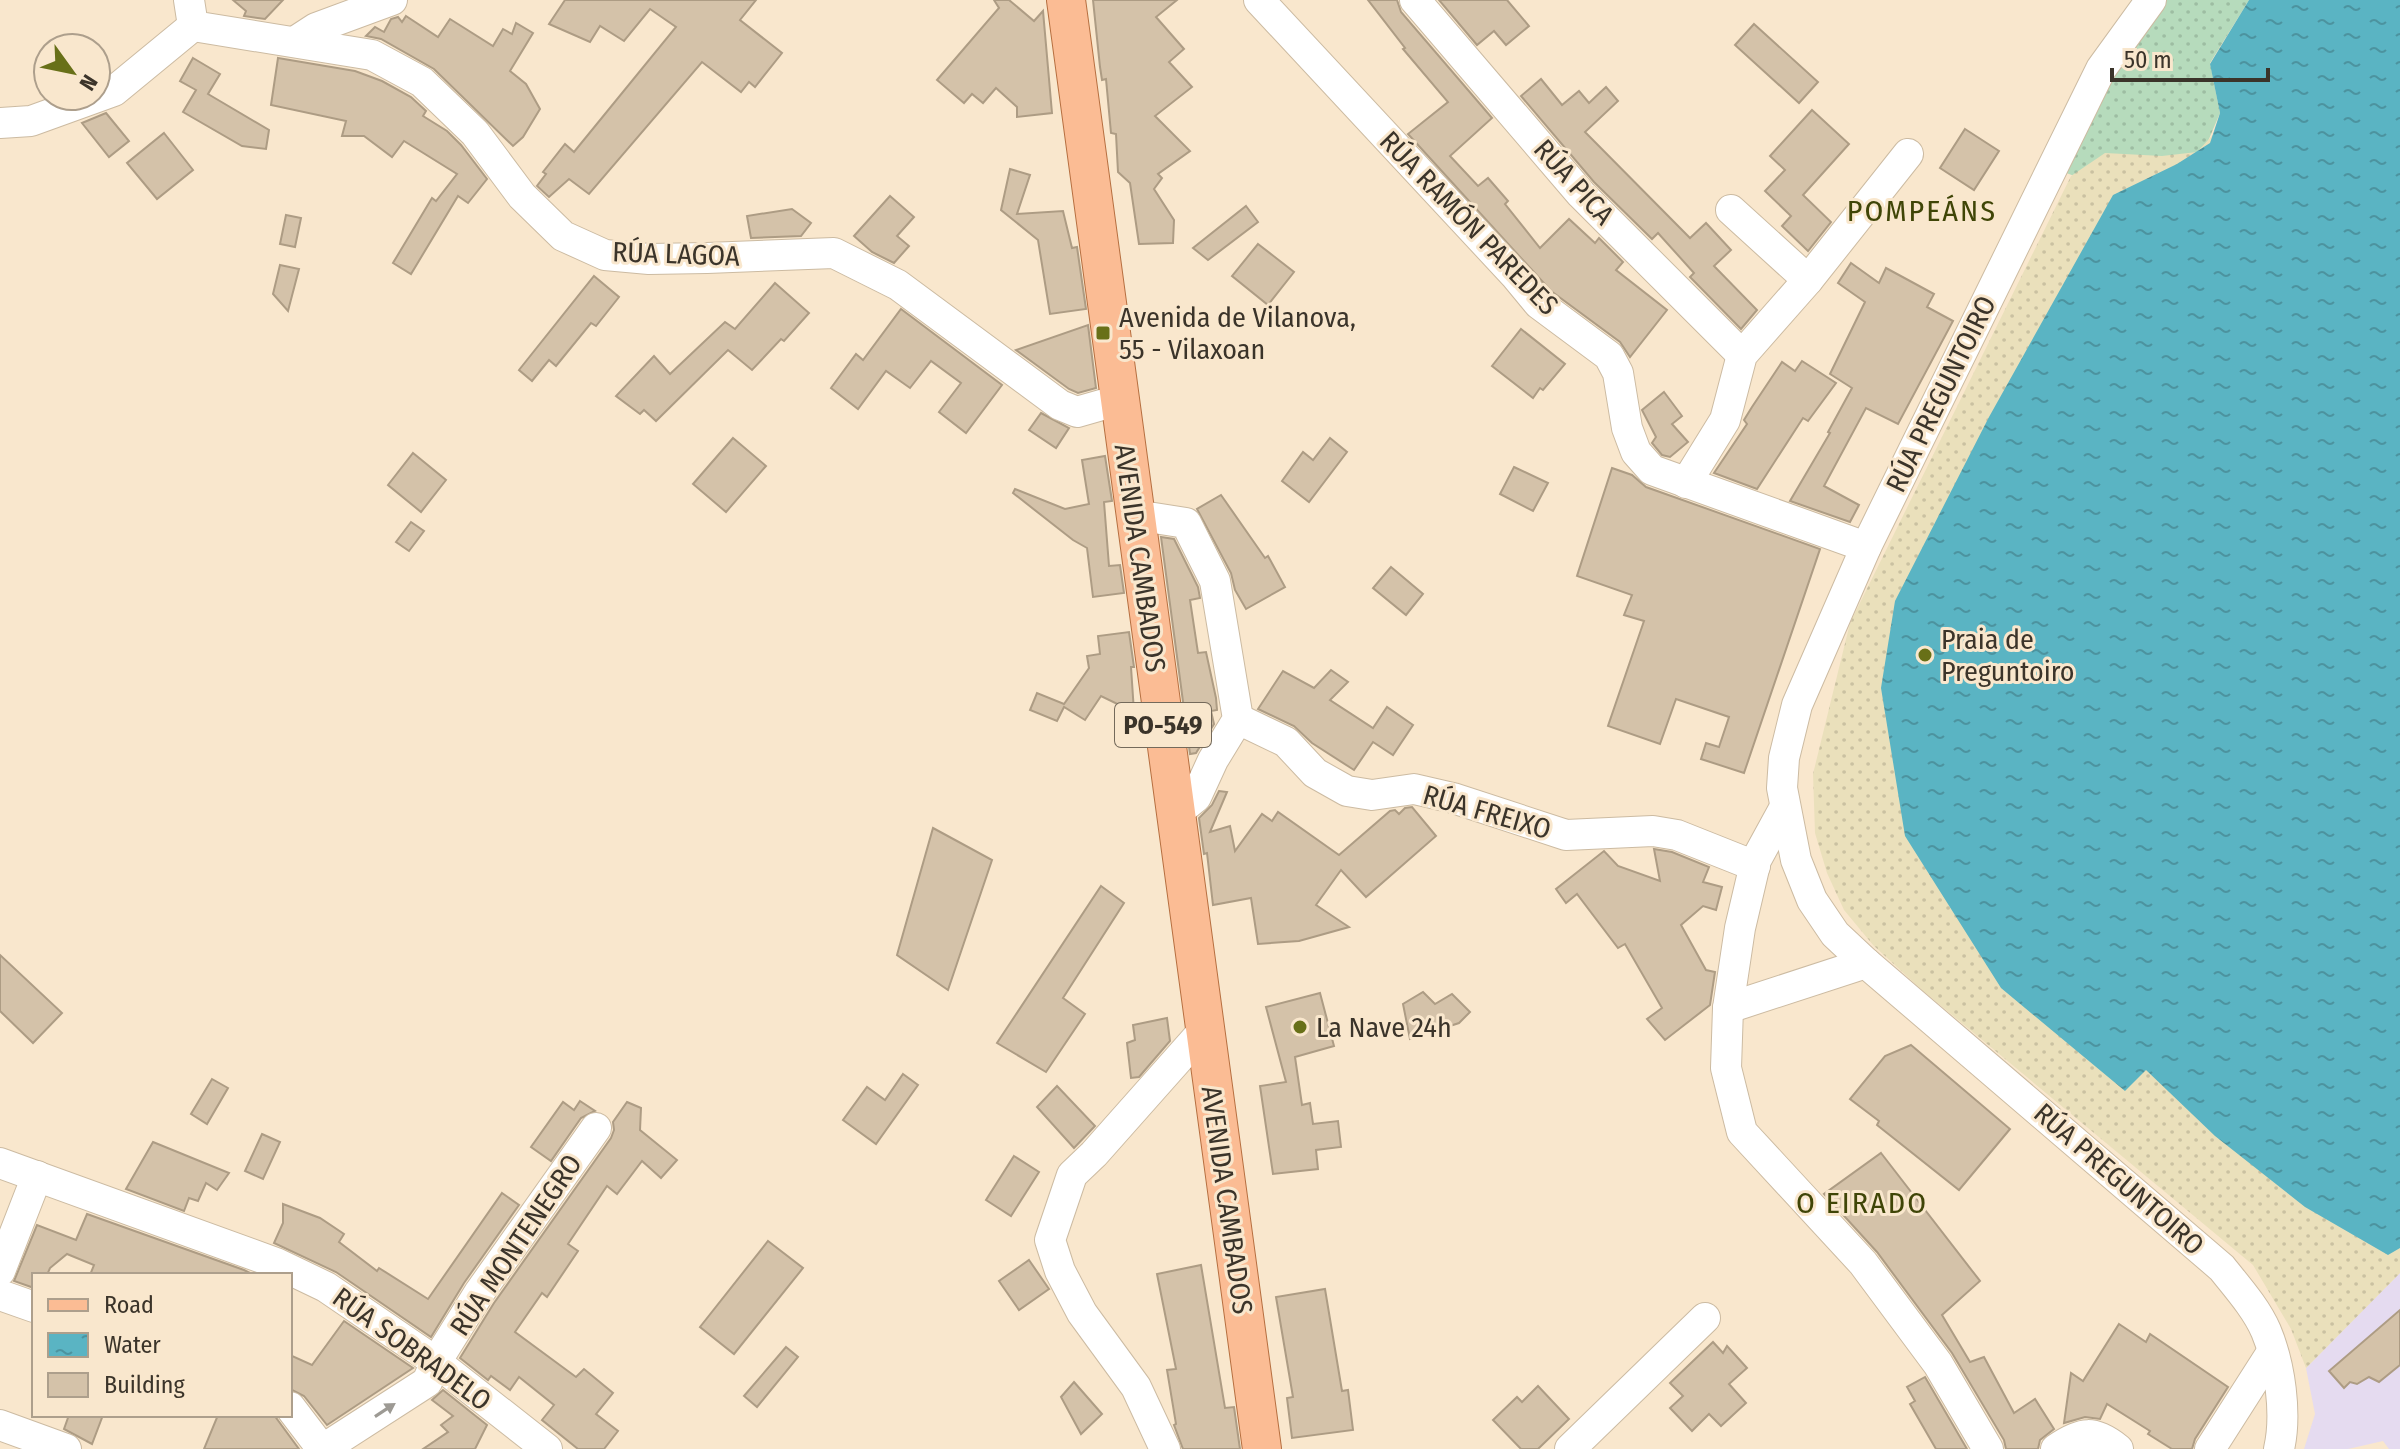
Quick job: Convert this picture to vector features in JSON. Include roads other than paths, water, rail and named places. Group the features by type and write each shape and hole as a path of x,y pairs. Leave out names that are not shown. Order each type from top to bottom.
{"main road":[{"name":"AVENIDA CAMBADOS","path":"1066,0 1262,1449"}],"street":[{"path":"296,41 316,28 392,0"},
{"name":"RÚA RAMÓN PAREDES","path":"1259,0 1539,304 1609,356 1618,373 1627,428 1636,452 1652,470 1866,547"},
{"name":"RÚA PICA","path":"1415,0 1581,194 1742,355"},
{"name":"RÚA PREGUNTOIRO","path":"2151,0 2101,69 1866,547 1797,705 1784,758 1782,788 1796,860 1812,900 1835,934 2222,1268 2265,1329 2283,1405 2279,1449"},
{"path":"0,123 31,121 114,91 191,13"},
{"name":"RÚA LAGOA","path":"191,13 269,40 296,41 372,55 422,82 475,133 522,196 563,236 605,255 692,259 834,253 898,285 1060,405 1077,412 1119,400"},
{"path":"1686,483 1725,420 1742,355 1808,280 1908,154"},
{"path":"1731,210 1808,280"},
{"path":"1135,515 1186,523 1215,581 1238,719 1213,760 1196,797 1175,814"},
{"name":"RÚA FREIXO","path":"1238,719 1286,742 1315,773 1347,791 1372,795 1414,789 1453,798 1566,835 1653,831 1677,835 1755,866"},
{"name":"RÚA PREGUNTOIRO","path":"1785,807 1755,866 1740,928 1728,1008 1726,1068 1742,1132 1863,1263 1938,1364 1988,1449"},
{"path":"1728,1008 1866,963"},
{"path":"1165,1449 1136,1387 1082,1313 1060,1271 1050,1240 1072,1175 1204,1030"},
{"name":"RÚA MONTENEGRO","path":"322,1449 427,1382 479,1293 596,1128"},
{"name":"RÚA SOBRADELO","path":"0,1163 276,1263 326,1287 436,1362 547,1449"},
{"path":"0,1271 37,1176"},
{"path":"0,1295 32,1306"},
{"path":"1570,1449 1705,1318"},
{"path":"2210,1449 2272,1352"},
{"path":"292,1410 322,1449"},
{"path":"0,1425 66,1449"},
{"path":"2056,1449 2069,1440 2090,1434 2103,1438 2118,1449"}],"water":[{"path":"2249,0 2400,0 2400,1248 2388,1255 2305,1207 2215,1136 2146,1070 2125,1091 2001,988 1905,836 1881,688 1895,601 1989,417 2113,195 2177,164 2210,143 2220,113 2210,64"}],"place":[{"name":"Avenida de Vilanova, 55 - Vilaxoan","path":"1103,333"},
{"name":"Praia de Preguntoiro","path":"1925,655"},
{"name":"La Nave 24h","path":"1300,1027"}],"district":[{"name":"POMPEÁNS","path":"1922,211"},
{"name":"O EIRADO","path":"1862,1203"}]}
